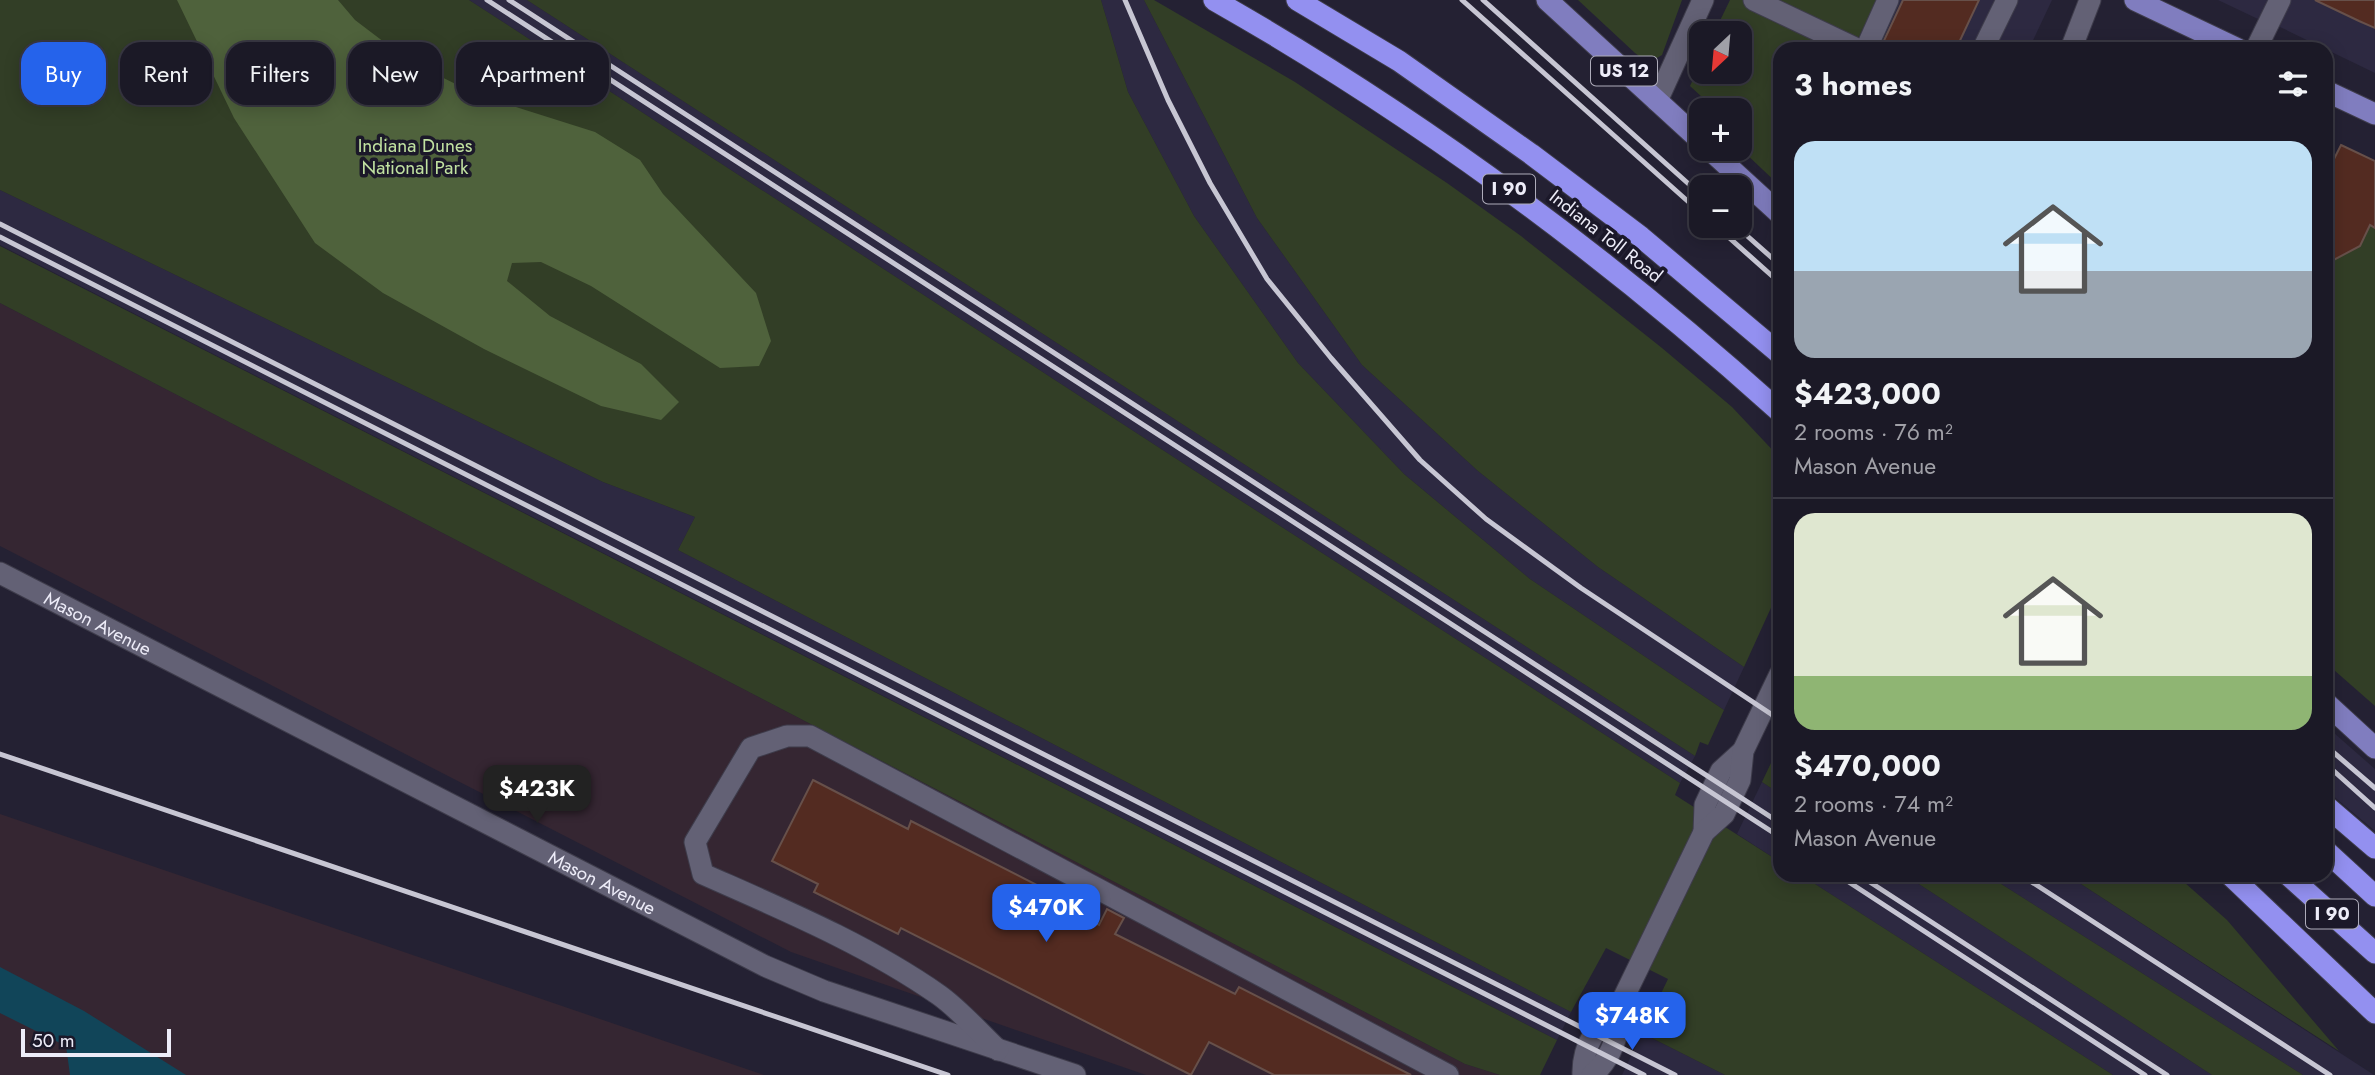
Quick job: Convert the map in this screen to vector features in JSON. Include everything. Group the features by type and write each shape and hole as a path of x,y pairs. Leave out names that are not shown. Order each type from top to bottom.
{"highway":[{"name":"Indiana Toll Road","path":"1214,0 1376,98 1509,190 1615,270 1773,406"},
{"name":"Indiana Toll Road","path":"1297,0 1399,61 1531,154 1641,237 1773,348"},
{"path":"2333,812 2375,848"},
{"name":"I 90","path":"2333,857 2375,896"},
{"path":"2237,882 2375,1013"},
{"name":"I 90","path":"2296,882 2375,953"}],"main road":[{"name":"US 12","path":"1547,0 1689,130"},
{"path":"2135,0 2223,42"},
{"path":"2333,94 2375,114"},
{"path":"1722,161 1773,208"},
{"path":"2333,709 2375,748"}],"street":[{"path":"1657,101 1703,0"},
{"path":"1754,0 1842,42"},
{"path":"1869,42 1888,0"},
{"path":"1986,42 2007,0"},
{"path":"2074,42 2090,0"},
{"path":"2259,42 2280,0"},
{"name":"Mason Avenue","path":"0,573 765,966 824,991 1075,1075"},
{"path":"1583,1075 1582,1059 1601,1021 1621,1003 1704,832 1705,805 1721,771 1744,751 1773,689"},
{"path":"998,1049 941,997 896,967 835,933 703,874 695,842 751,748 788,736 810,736 1448,1075"},
{"path":"1592,1075 1601,1068 1620,1029 1621,1003"}],"shaded area":[{"path":"469,0 527,0 592,42 534,42"},
{"path":"1101,0 1144,0 1257,218 1362,365 1478,471 1598,567 1744,667 1724,710 1530,579 1404,474 1298,363 1194,216 1128,92"},
{"path":"1877,0 2052,0 2032,42 1856,42"},
{"path":"2218,0 2270,0 2258,19"},
{"path":"2287,0 2375,0 2375,73 2333,53 2333,42 2311,42 2280,27"},
{"path":"609,53 1695,756 1680,783 609,91"},
{"path":"0,190 603,482 695,517 678,550 1571,1012 1557,1040 0,245"},
{"path":"0,303 1465,1064 1500,1075 1146,1075 791,952 0,546"},
{"path":"2333,732 2375,769 2375,831 2333,796"},
{"path":"1762,782 1773,789 1773,857 1737,834"},
{"path":"0,814 764,1075 0,1075"},
{"path":"1812,882 1916,882 2212,1075 2113,1075"},
{"path":"1998,882 2078,882 2374,1075 2303,1075"},
{"path":"1642,1033 1725,1075 1622,1075"}],"green space":[{"name":"Indiana Dunes National Park","path":"0,0 469,0 534,42 456,42 456,105 609,105 609,91 1680,783 1675,795 1773,858 1773,882 1812,882 2113,1075 1725,1075 1642,1033 1668,979 1606,948 1571,1012 678,550 695,517 603,482 0,190"},
{"path":"177,0 338,0 355,20 384,42 348,42 348,105 442,105 442,77 456,84 456,105 510,105 595,132 640,160 663,194 756,293 771,341 759,366 720,368 591,286 541,262 512,263 507,281 550,316 641,364 679,402 661,420 601,406 484,349 383,293 315,243 228,105 334,105 334,42 226,42 226,101 212,72 212,42 197,42"},
{"path":"527,0 1101,0 1128,92 1194,216 1298,363 1404,474 1530,579 1724,710 1708,745 1700,742 1695,756 609,53 609,42 592,42"},
{"path":"1144,0 1154,0 1295,82 1447,183 1521,236 1732,407 1773,451 1773,603 1744,667 1598,567 1478,471 1362,365 1257,218"},
{"path":"1578,0 1682,0 1662,55 1649,60 1635,53"},
{"path":"1730,0 1877,0 1856,42 1773,42 1773,179 1752,160 1752,98 1703,98 1690,86 1752,84 1752,21 1720,21"},
{"path":"2370,225 2375,228 2375,706 2333,669 2333,260 2360,246"},
{"path":"0,246 1557,1040 1540,1075 1500,1075 1465,1064 0,303"},
{"path":"1773,759 1773,789 1762,782"},
{"path":"1916,882 1998,882 2303,1075 2212,1075"},
{"path":"2078,882 2184,882 2227,920 2339,1051"}],"water":[{"path":"0,967 84,1011 186,1075 70,1075 66,1046 0,1013"}],"building":[{"path":"1903,0 1979,0 1959,42 1883,42"},
{"path":"2315,0 2375,0 2375,28 2359,21"},
{"path":"2341,145 2375,161 2375,228 2370,225 2360,246 2333,260 2333,161"},
{"path":"813,780 908,829 911,821 1072,903 1069,909 1099,925 1107,909 1124,918 1115,934 1235,994 1239,987 1411,1075 1274,1075 1209,1042 1191,1075 901,928 898,934 814,892 818,884 772,861"}],"railway":[{"path":"487,0 1773,832"},
{"path":"509,0 1773,818"},
{"path":"1125,0 1168,100 1210,183 1267,279 1331,358 1420,460 1486,519 1581,588 1773,715"},
{"path":"1462,0 1689,202"},
{"path":"1483,0 1689,184"},
{"path":"0,224 1675,1075"},
{"path":"0,237 1644,1075"},
{"path":"1729,238 1773,277"},
{"path":"1750,238 1773,259"},
{"path":"2333,752 2375,788"},
{"path":"0,754 948,1075"},
{"path":"2333,770 2375,808"},
{"path":"1849,882 2145,1075"},
{"path":"1870,882 2167,1075"},
{"path":"2032,882 2330,1075"}]}
